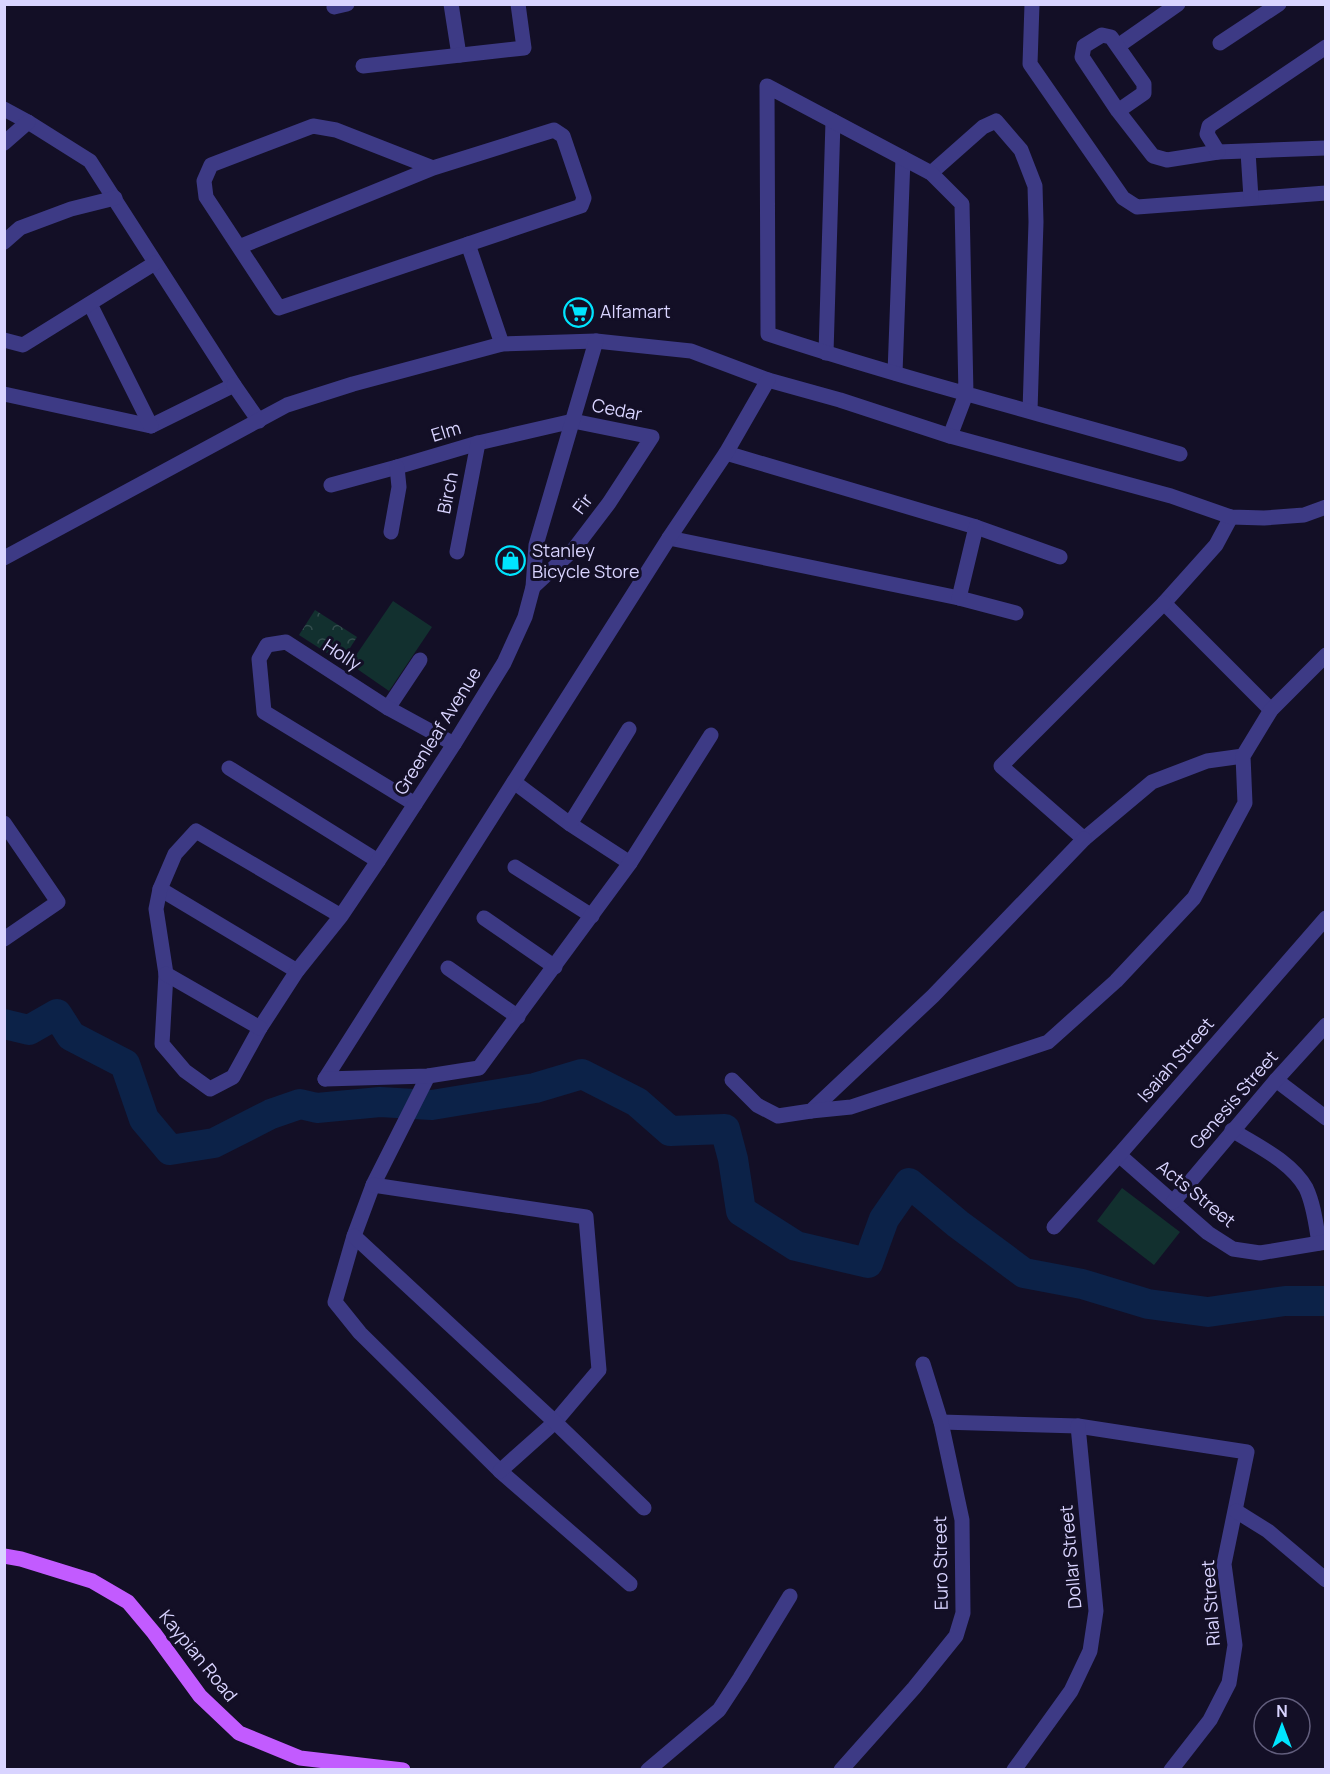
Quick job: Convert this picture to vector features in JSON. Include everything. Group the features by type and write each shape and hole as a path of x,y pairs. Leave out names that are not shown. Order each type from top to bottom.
{"main road":[{"name":"Kaypian Road","path":"4,1556 92,1581 128,1602 200,1696 239,1733 300,1758 403,1770"}],"street":[{"path":"451,4 459,55"},
{"path":"363,66 524,48 518,4"},
{"path":"1032,4 1030,64 1123,198 1137,207 1326,193"},
{"path":"1118,46 1178,4"},
{"path":"1220,43 1278,4"},
{"path":"1118,111 1144,93 1144,84 1118,46 1111,38 1102,35 1084,46 1083,57 1118,111 1153,156 1167,160 1218,152 1326,148"},
{"path":"1218,152 1207,134 1209,126 1326,47"},
{"path":"950,436 966,394 962,204 932,173 767,86 768,334 966,394 1180,454"},
{"path":"4,109 90,162 234,386 259,421"},
{"path":"826,353 833,121"},
{"path":"932,173 983,127 996,121 1021,150 1035,186 1030,411"},
{"path":"4,143 28,122"},
{"path":"239,247 433,168 554,130 563,136 584,198 581,206 279,308 206,197 204,181 211,165 313,126 336,130 433,168"},
{"path":"1248,152 1251,198"},
{"path":"896,373 903,158"},
{"path":"4,243 20,228 71,209 115,198"},
{"path":"468,244 502,345"},
{"path":"4,340 23,345 155,263"},
{"path":"90,304 151,426"},
{"path":"4,558 286,405 353,384 502,345 596,341 691,351 768,380 840,400 950,436 1171,496 1231,517 1264,518 1304,514 1326,507"},
{"name":"Greenleaf Avenue","path":"166,974 162,1044 185,1071 210,1089 233,1077 260,1028 297,971 341,916 378,861 504,663 525,617 533,587 536,545 596,341"},
{"path":"711,735 630,863 479,1068 426,1081 325,1079 669,538 726,453 768,380"},
{"path":"4,394 151,426 234,386"},
{"name":"Cedar","path":"573,421 652,436"},
{"name":"Elm","path":"331,484 478,443 573,421"},
{"name":"Fir","path":"533,587 574,549 609,503 652,436"},
{"name":"Birch","path":"457,552 478,443"},
{"path":"726,453 976,527 1060,557"},
{"path":"391,532 399,487 397,467"},
{"path":"1084,839 1001,766 1164,603 1216,545 1231,517"},
{"path":"958,598 976,527"},
{"path":"669,538 958,598 1016,613"},
{"path":"1164,603 1271,711"},
{"name":"Holly","path":"415,804 264,712 259,658 267,645 286,642 388,708 454,744"},
{"path":"732,1080 757,1105 778,1116 852,1107 1048,1042 1116,981 1194,898 1245,803 1243,756 1271,711 1326,655"},
{"path":"388,708 420,660"},
{"path":"570,824 629,729"},
{"path":"811,1111 933,996 1084,839 1152,782 1207,761 1243,756"},
{"path":"229,768 378,861"},
{"path":"514,782 570,824 630,863"},
{"path":"4,823 58,902 4,939"},
{"path":"260,1028 166,974 156,909 160,889 175,854 196,831 341,916"},
{"path":"515,867 592,916"},
{"path":"160,889 297,971"},
{"path":"484,918 555,967"},
{"name":"Isaiah Street","path":"1054,1227 1326,918"},
{"path":"448,968 518,1017"},
{"name":"Genesis Street","path":"1173,1202 1276,1080 1322,1034"},
{"path":"1276,1080 1326,1118"},
{"path":"426,1081 373,1185 354,1236 335,1302 360,1333 500,1471 630,1584"},
{"path":"1232,1130 1289,1167 1305,1188 1323,1243"},
{"name":"Acts Street","path":"1119,1155 1208,1233 1233,1249 1260,1253 1323,1243"},
{"path":"373,1185 586,1217 599,1370 555,1422 500,1471"},
{"path":"354,1236 555,1422 644,1508"},
{"name":"Euro Street","path":"841,1770 914,1688 956,1636 963,1613 962,1520 941,1422 923,1364"},
{"path":"941,1422 1078,1426"},
{"name":"Rial Street","path":"1078,1426 1247,1452 1224,1564 1235,1645 1229,1683 1210,1720 1171,1770"},
{"name":"Dollar Street","path":"1014,1770 1071,1691 1090,1651 1096,1611 1078,1426"},
{"path":"1236,1511 1268,1531 1326,1580"},
{"path":"648,1770 719,1710 789,1596"}],"green space":[{"path":"393,601 432,627 389,691 350,664"},
{"path":"315,610 357,637 341,662 299,635"},
{"path":"1122,1188 1180,1232 1154,1265 1097,1221"}],"building":[{"path":"503,550 521,554 518,571 500,568"}],"waterway":[{"path":"4,1024 29,1030 57,1014 71,1036 125,1064 144,1119 170,1150 214,1143 271,1114 300,1104 317,1108 380,1102 432,1105 535,1088 582,1074 637,1102 670,1131 725,1129 733,1159 741,1211 796,1246 868,1263 884,1219 909,1183 958,1224 1024,1273 1082,1284 1148,1304 1208,1312 1285,1301 1326,1301"}],"place":[{"name":"Alfamart","path":"579,312"},
{"name":"Stanley Bicycle Store","path":"511,561"}]}
